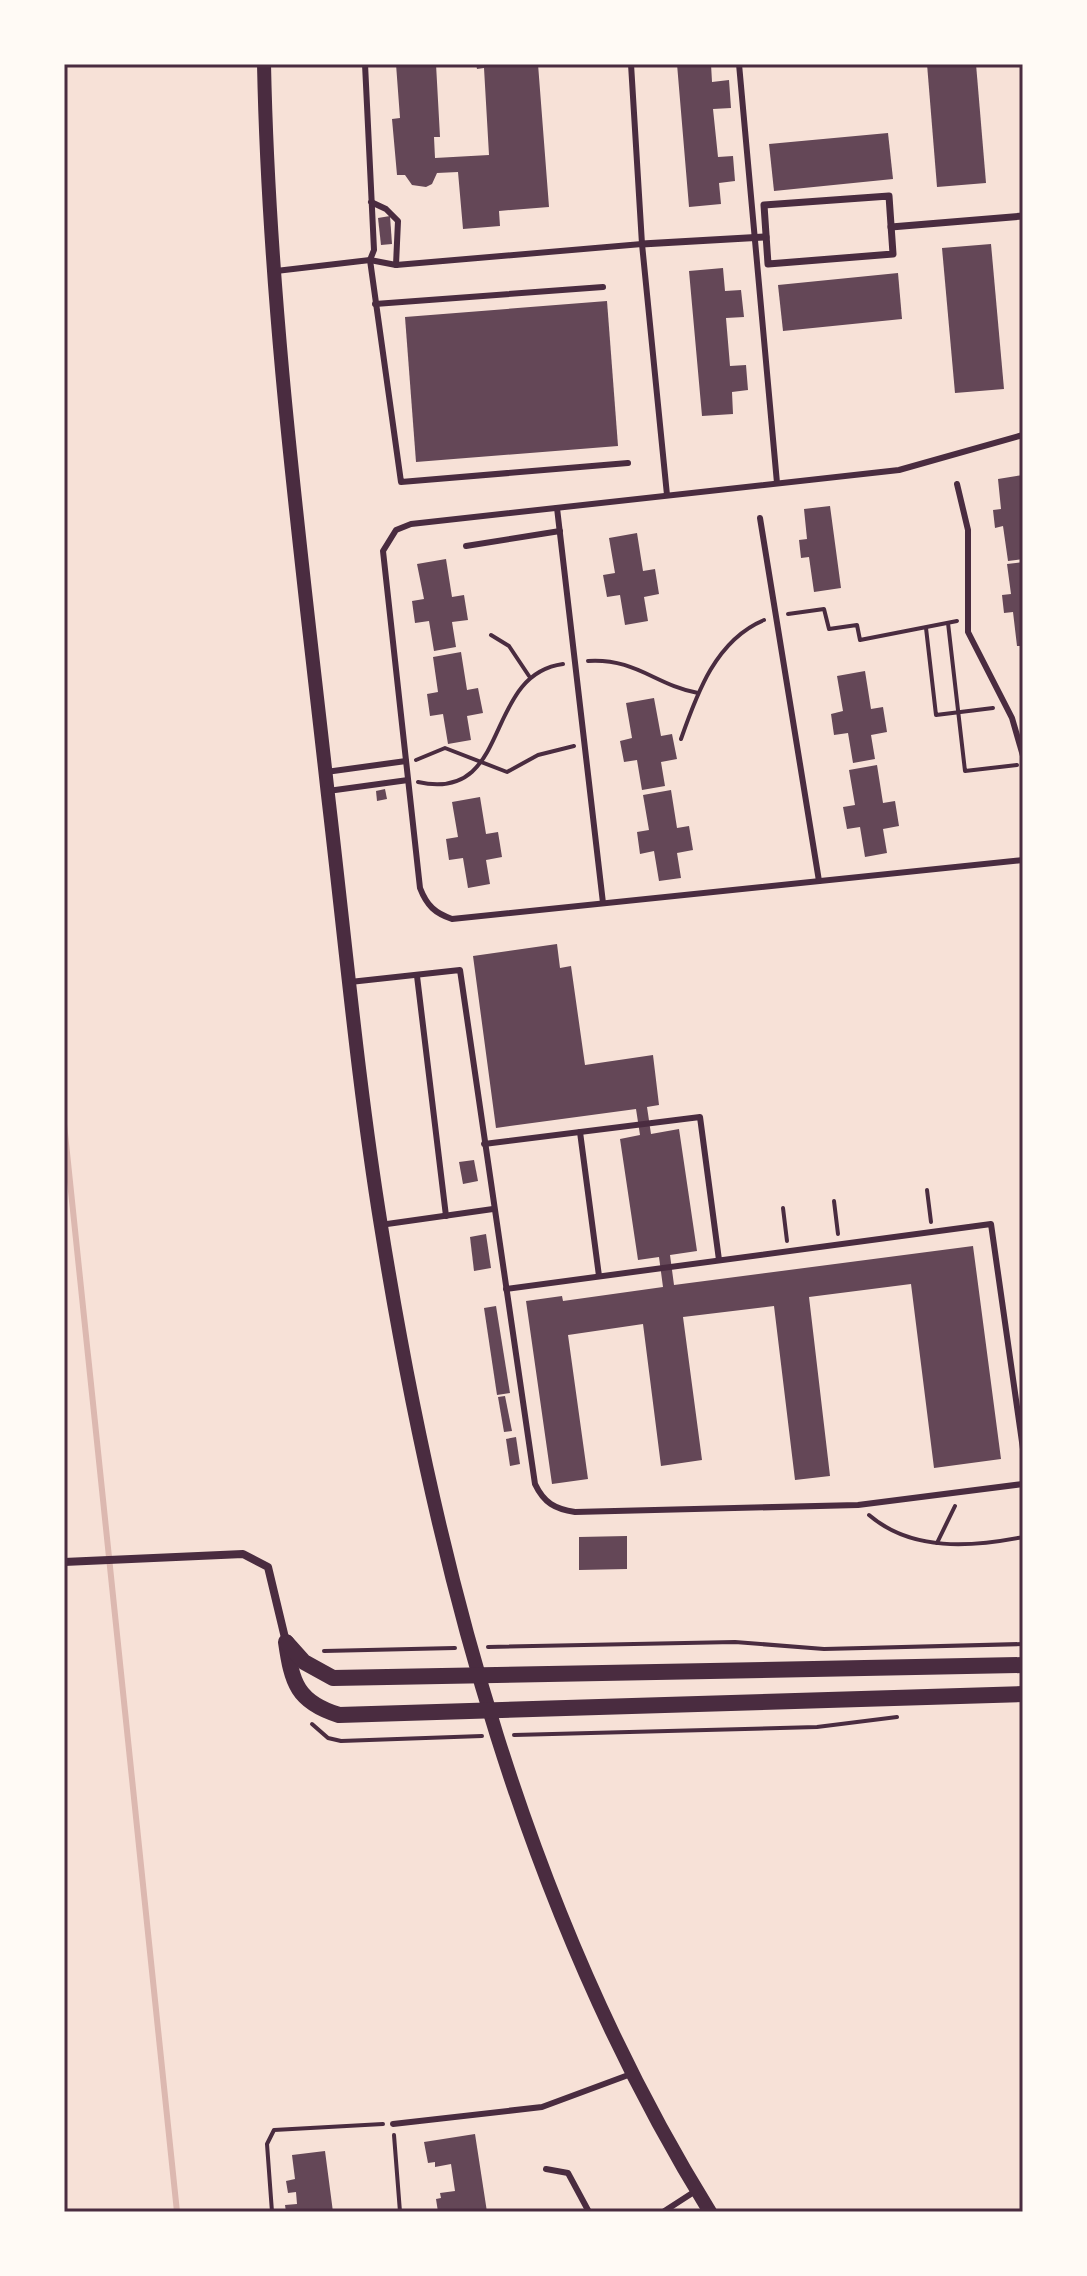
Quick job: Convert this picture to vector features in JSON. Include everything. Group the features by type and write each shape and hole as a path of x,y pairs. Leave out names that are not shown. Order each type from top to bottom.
{"main road":[{"path":"286,1642 304,1662 333,1678 479,1672 1023,1665"},
{"path":"286,1642 290,1672 300,1693 319,1709 339,1715 768,1699 1023,1694"}],"street":[{"path":"264,64 273,271 350,982 380,1225 425,1459 490,1711 563,1926 631,2074 710,2212"},
{"path":"889,196 891,227 893,254 768,264 764,205 889,196"},
{"path":"891,227 1023,216"},
{"path":"642,244 766,237"},
{"path":"64,1562 243,1554 260,1561 272,1578 286,1642"}],"lane":[{"path":"365,64 374,250 370,260 401,482 628,463"},
{"path":"631,64 642,244 667,495"},
{"path":"739,64 777,483"},
{"path":"371,202 393,214 398,221 396,265"},
{"path":"273,271 370,260 396,265 642,244"},
{"path":"375,304 603,287"},
{"path":"1023,435 899,470 411,524 396,530 386,541 384,566 420,888 425,903 438,914 452,919 1023,860"},
{"path":"957,484 968,530 968,632 1006,706 1023,756"},
{"path":"557,508 603,903"},
{"path":"760,518 819,881"},
{"path":"466,546 560,531"},
{"path":"326,772 406,763"},
{"path":"328,791 408,780"},
{"path":"350,982 460,970 535,1484 543,1499 559,1509 575,1512 858,1505 1023,1484"},
{"path":"417,976 446,1216"},
{"path":"484,1144 700,1117 719,1260"},
{"path":"580,1132 586,1202 599,1276"},
{"path":"380,1225 493,1209"},
{"path":"506,1289 991,1224 1023,1449"},
{"path":"393,2124 542,2107 631,2074"},
{"path":"546,2169 568,2173 589,2212"},
{"path":"663,2212 697,2190"}],"path":[{"path":"681,739 698,693 717,660 740,632 776,616 824,609 829,629 857,625 860,640 967,619"},
{"path":"948,623 965,771 1023,764"},
{"path":"926,628 936,715 1006,706"},
{"path":"491,635 509,646 529,676"},
{"path":"408,780 445,784 470,775 484,763 504,713 529,676 550,665 608,660 648,671 666,684 698,693"},
{"path":"406,763 445,748 507,772 538,755 585,745"},
{"path":"927,1190 932,1232"},
{"path":"834,1201 839,1244"},
{"path":"783,1208 788,1251"},
{"path":"937,1543 962,1492"},
{"path":"858,1505 874,1519 904,1535 937,1543 972,1546 1023,1537"},
{"path":"315,1651 735,1642 824,1649 1023,1644"},
{"path":"498,1735 817,1727 898,1717"},
{"path":"272,2212 267,2144 274,2130 393,2124 400,2212"}],"building":[{"path":"396,64 436,64 440,137 434,137 435,158 489,155 484,68 477,69 476,64 538,64 549,207 499,211 500,226 463,229 458,172 437,173 432,184 426,187 412,185 405,175 397,175 392,119 400,118"},
{"path":"677,64 711,64 712,82 729,80 731,108 713,109 718,157 733,156 735,181 719,183 721,204 689,207"},
{"path":"927,64 976,64 986,183 937,187"},
{"path":"888,133 893,179 774,191 769,144"},
{"path":"390,216 392,244 381,245 378,218"},
{"path":"991,244 1004,389 955,393 942,248"},
{"path":"723,268 725,291 741,290 744,317 726,318 730,366 746,365 748,390 732,392 733,414 702,416 689,271"},
{"path":"898,273 902,319 783,331 778,285"},
{"path":"607,301 618,446 416,462 405,317"},
{"path":"1023,475 1023,559 1008,561 1003,526 995,528 993,510 1001,509 998,479"},
{"path":"830,506 841,588 814,592 809,557 801,558 799,540 807,539 804,509"},
{"path":"637,533 643,571 655,569 659,594 644,597 648,621 625,625 620,595 607,597 603,575 615,573 609,538"},
{"path":"446,559 452,597 464,595 468,620 452,622 456,647 434,651 429,621 415,623 412,601 424,599 417,564"},
{"path":"1023,562 1023,646 1017,646 1013,612 1004,613 1002,595 1011,594 1007,564"},
{"path":"461,652 467,690 478,688 483,713 467,716 471,740 448,744 443,714 430,716 427,694 438,692 433,657"},
{"path":"865,671 871,709 883,707 887,732 871,735 875,759 853,763 848,733 834,735 831,714 843,711 837,676"},
{"path":"654,698 661,736 672,734 677,759 661,762 665,786 642,790 637,760 624,762 620,741 632,738 626,703"},
{"path":"877,765 883,803 895,801 899,826 883,829 887,853 865,857 860,827 847,829 843,807 855,805 849,770"},
{"path":"385,789 387,799 377,801 376,791"},
{"path":"671,790 677,828 689,826 693,850 677,853 681,878 659,881 654,851 640,854 637,832 649,830 643,795"},
{"path":"480,797 486,834 498,832 502,857 486,860 490,884 468,888 463,858 449,860 446,839 458,837 452,802"},
{"path":"557,944 560,968 571,966 585,1065 653,1055 659,1105 647,1107 651,1134 679,1129 697,1251 670,1255 674,1285 973,1246 1001,1459 934,1468 911,1284 809,1297 830,1476 795,1480 774,1306 683,1317 702,1460 661,1466 643,1324 568,1335 588,1479 552,1484 526,1301 562,1296 563,1301 663,1287 659,1257 638,1260 620,1139 640,1135 636,1109 496,1128 473,956"},
{"path":"474,1160 478,1181 463,1184 459,1162"},
{"path":"486,1234 491,1268 474,1271 470,1237"},
{"path":"496,1306 510,1393 497,1395 484,1308"},
{"path":"505,1396 512,1431 504,1432 498,1397"},
{"path":"516,1437 520,1464 510,1466 506,1439"},
{"path":"627,1536 627,1569 579,1570 579,1537"},
{"path":"475,2134 487,2212 438,2212 436,2199 441,2198 440,2193 455,2191 451,2164 435,2167 435,2162 428,2163 424,2142"},
{"path":"325,2151 333,2212 286,2212 285,2205 297,2204 296,2192 288,2193 286,2181 295,2179 292,2155"}],"waterway":[{"path":"64,1124 177,2212"}]}
